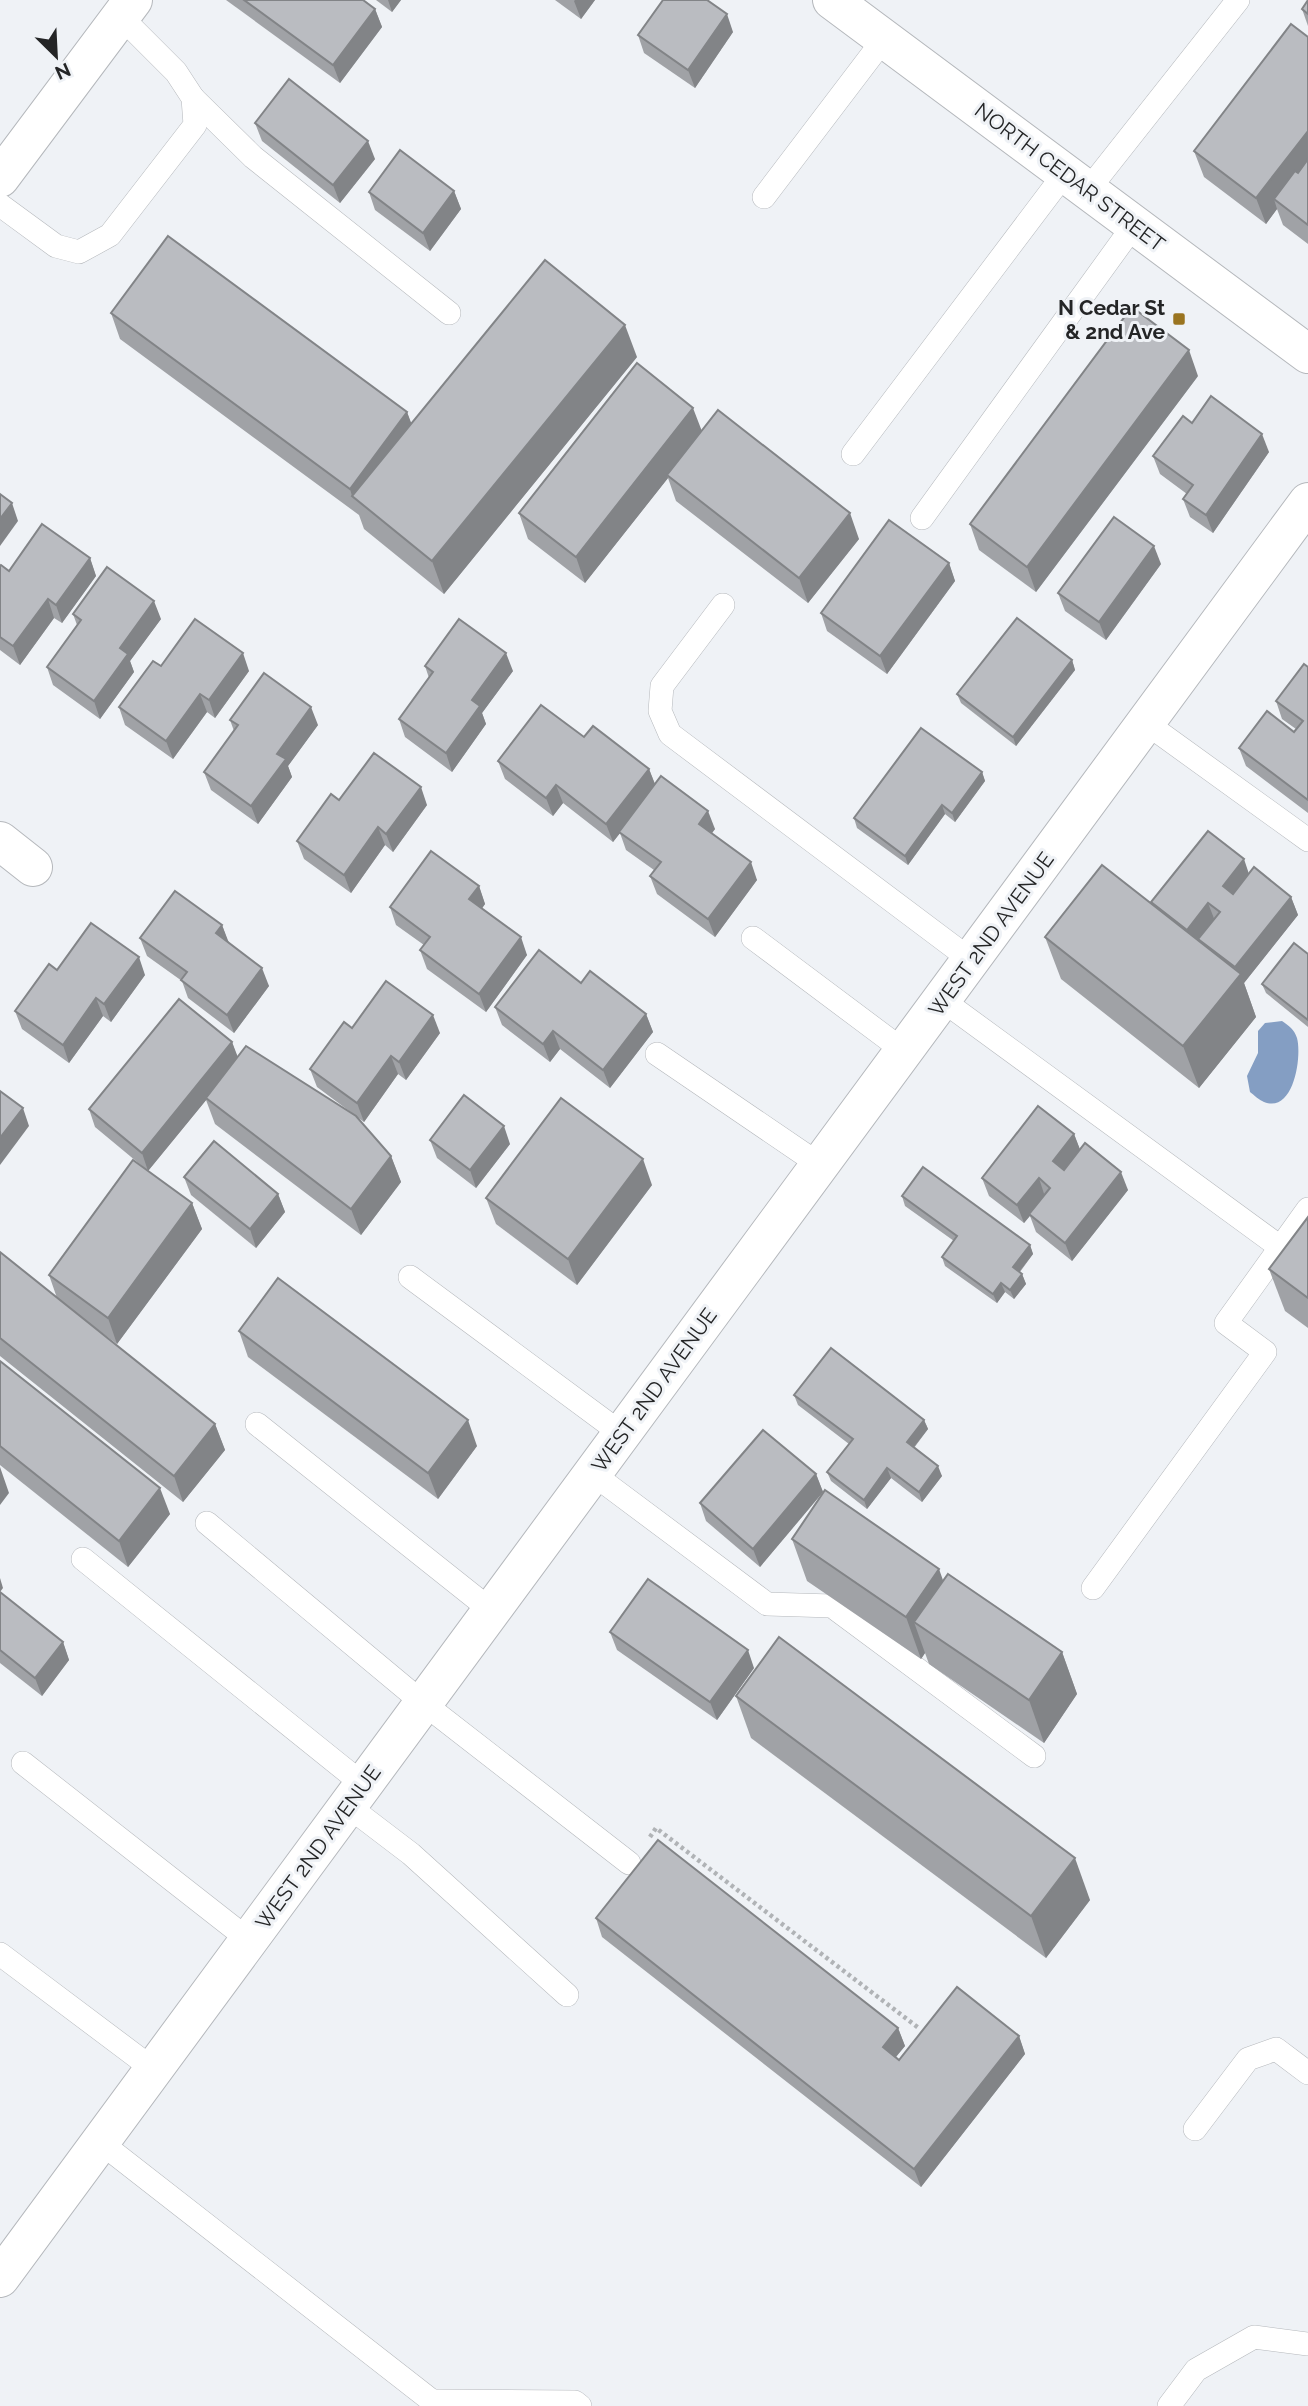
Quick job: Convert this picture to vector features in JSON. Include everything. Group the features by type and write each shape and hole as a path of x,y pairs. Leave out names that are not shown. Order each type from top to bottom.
{"street":[{"name":"NORTH CEDAR STREET","path":"832,0 1308,354"},
{"path":"0,178 127,8"},
{"name":"WEST 2ND AVENUE","path":"4,2265 100,2142 356,1796 1308,502"},
{"path":"0,841 33,867"}],"lane":[{"path":"853,454 1077,182 1238,0"},
{"path":"127,8 193,98 253,157 449,313"},
{"path":"764,197 884,39"},
{"path":"0,205 56,246 79,252 110,235 195,125 193,98"},
{"path":"922,518 1134,225"},
{"path":"723,605 662,686 660,711 670,734 971,960"},
{"path":"1146,723 1308,841"},
{"path":"753,938 904,1051"},
{"path":"942,1000 1280,1247"},
{"path":"657,1054 820,1165"},
{"path":"1093,1588 1265,1352 1226,1323 1308,1209"},
{"path":"410,1277 622,1434"},
{"path":"257,1424 492,1611"},
{"path":"593,1474 767,1604 832,1606 1034,1756"},
{"path":"206,1524 423,1703 629,1863"},
{"path":"83,1559 356,1796 411,1854 567,1995"},
{"path":"23,1763 249,1940"},
{"path":"0,1954 153,2069"},
{"path":"1195,2129 1248,2059 1276,2049 1308,2073"},
{"path":"100,2142 433,2404 575,2402 580,2406"},
{"path":"1169,2406 1196,2370 1254,2337 1308,2344"}],"path":[{"path":"629,1863 656,1828 920,2029"}],"water":[{"path":"1282,1021 1293,1030 1297,1038 1297,1069 1294,1081 1283,1100 1264,1102 1250,1092 1247,1076 1258,1053 1258,1031 1265,1023"}],"building":[{"path":"244,0 363,0 375,9 333,65"},
{"path":"663,0 707,0 727,14 688,70 638,35"},
{"path":"1308,0 1308,14 1302,9"},
{"path":"1291,24 1308,37 1308,131 1256,198 1194,151"},
{"path":"289,79 368,141 333,185 255,123"},
{"path":"400,150 454,191 423,233 369,192"},
{"path":"1308,159 1308,225 1274,199 1295,171 1298,173"},
{"path":"168,236 407,412 350,489 111,313"},
{"path":"545,260 625,325 432,561 352,496"},
{"path":"1132,307 1189,350 1027,567 970,524"},
{"path":"637,363 693,408 576,557 519,513"},
{"path":"1211,396 1262,434 1206,515 1183,499 1193,485 1153,456 1183,416 1192,423"},
{"path":"718,410 850,513 799,578 667,475"},
{"path":"0,494 12,503 0,519"},
{"path":"1114,517 1154,546 1099,622 1058,593"},
{"path":"889,520 949,563 880,656 821,613"},
{"path":"42,524 90,558 56,605 48,599 13,646 0,637 0,566 9,571"},
{"path":"107,567 154,601 120,648 128,654 94,701 47,667 81,620 73,614"},
{"path":"1017,618 1072,660 1013,737 957,694"},
{"path":"195,619 243,653 209,700 200,694 166,741 119,707 153,661 161,666"},
{"path":"459,619 506,653 472,700 480,706 446,753 399,719 433,672 425,666"},
{"path":"1304,664 1308,667 1308,800 1239,748 1267,711 1294,732 1303,721 1276,701"},
{"path":"264,673 311,707 277,754 286,759 251,806 204,772 238,725 230,720"},
{"path":"541,705 584,737 593,726 649,769 606,824 556,785 546,798 498,761"},
{"path":"921,728 982,772 952,813 942,805 905,856 854,818"},
{"path":"374,753 421,787 386,834 378,827 344,875 297,841 331,794 339,800"},
{"path":"661,776 708,811 699,824 751,862 708,919 650,876 661,862 619,832"},
{"path":"1208,831 1244,859 1223,886 1233,894 1254,867 1291,897 1235,967 1198,939 1220,912 1208,903 1187,930 1151,902"},
{"path":"431,851 479,886 469,899 521,937 479,994 420,950 430,937 390,907"},
{"path":"1102,865 1241,974 1183,1046 1045,937"},
{"path":"175,891 222,925 216,933 262,968 227,1015 181,980 187,972 140,938"},
{"path":"91,923 139,957 104,1004 96,998 63,1045 15,1011 49,964 57,970"},
{"path":"1294,943 1308,954 1308,1020 1262,984"},
{"path":"539,950 581,983 590,971 646,1014 603,1070 553,1031 543,1044 495,1007"},
{"path":"386,981 433,1015 399,1062 391,1056 357,1103 310,1069 344,1022 352,1028"},
{"path":"179,999 232,1042 142,1153 89,1109"},
{"path":"246,1046 356,1116 391,1156 351,1209 206,1098"},
{"path":"0,1091 23,1108 0,1138"},
{"path":"464,1095 504,1126 470,1170 430,1140"},
{"path":"561,1098 643,1159 568,1259 486,1198"},
{"path":"1038,1106 1074,1134 1053,1161 1064,1170 1085,1143 1121,1172 1065,1243 1029,1214 1050,1188 1039,1178 1017,1205 982,1178"},
{"path":"214,1141 278,1194 250,1229 184,1177"},
{"path":"133,1160 192,1203 108,1318 49,1275"},
{"path":"923,1167 1030,1245 1013,1267 1022,1274 1010,1290 1001,1283 993,1294 942,1257 957,1236 902,1196"},
{"path":"1308,1217 1308,1298 1269,1269"},
{"path":"0,1252 215,1424 174,1476 0,1338"},
{"path":"278,1278 468,1420 428,1473 239,1331"},
{"path":"831,1348 924,1420 907,1442 938,1466 919,1492 887,1468 864,1500 827,1472 853,1439 794,1395"},
{"path":"0,1361 160,1488 119,1541 0,1446"},
{"path":"763,1430 816,1474 753,1549 700,1503"},
{"path":"825,1490 939,1569 906,1617 792,1539"},
{"path":"948,1574 1062,1652 1029,1700 914,1622"},
{"path":"648,1579 748,1650 710,1702 610,1632"},
{"path":"0,1592 63,1642 35,1678 0,1650"},
{"path":"779,1637 1075,1858 1031,1916 736,1696"},
{"path":"658,1840 898,2028 883,2047 899,2060 957,1987 1019,2036 914,2169 596,1918"}],"place":[{"name":"N Cedar St & 2nd Ave","path":"1179,319"}]}
